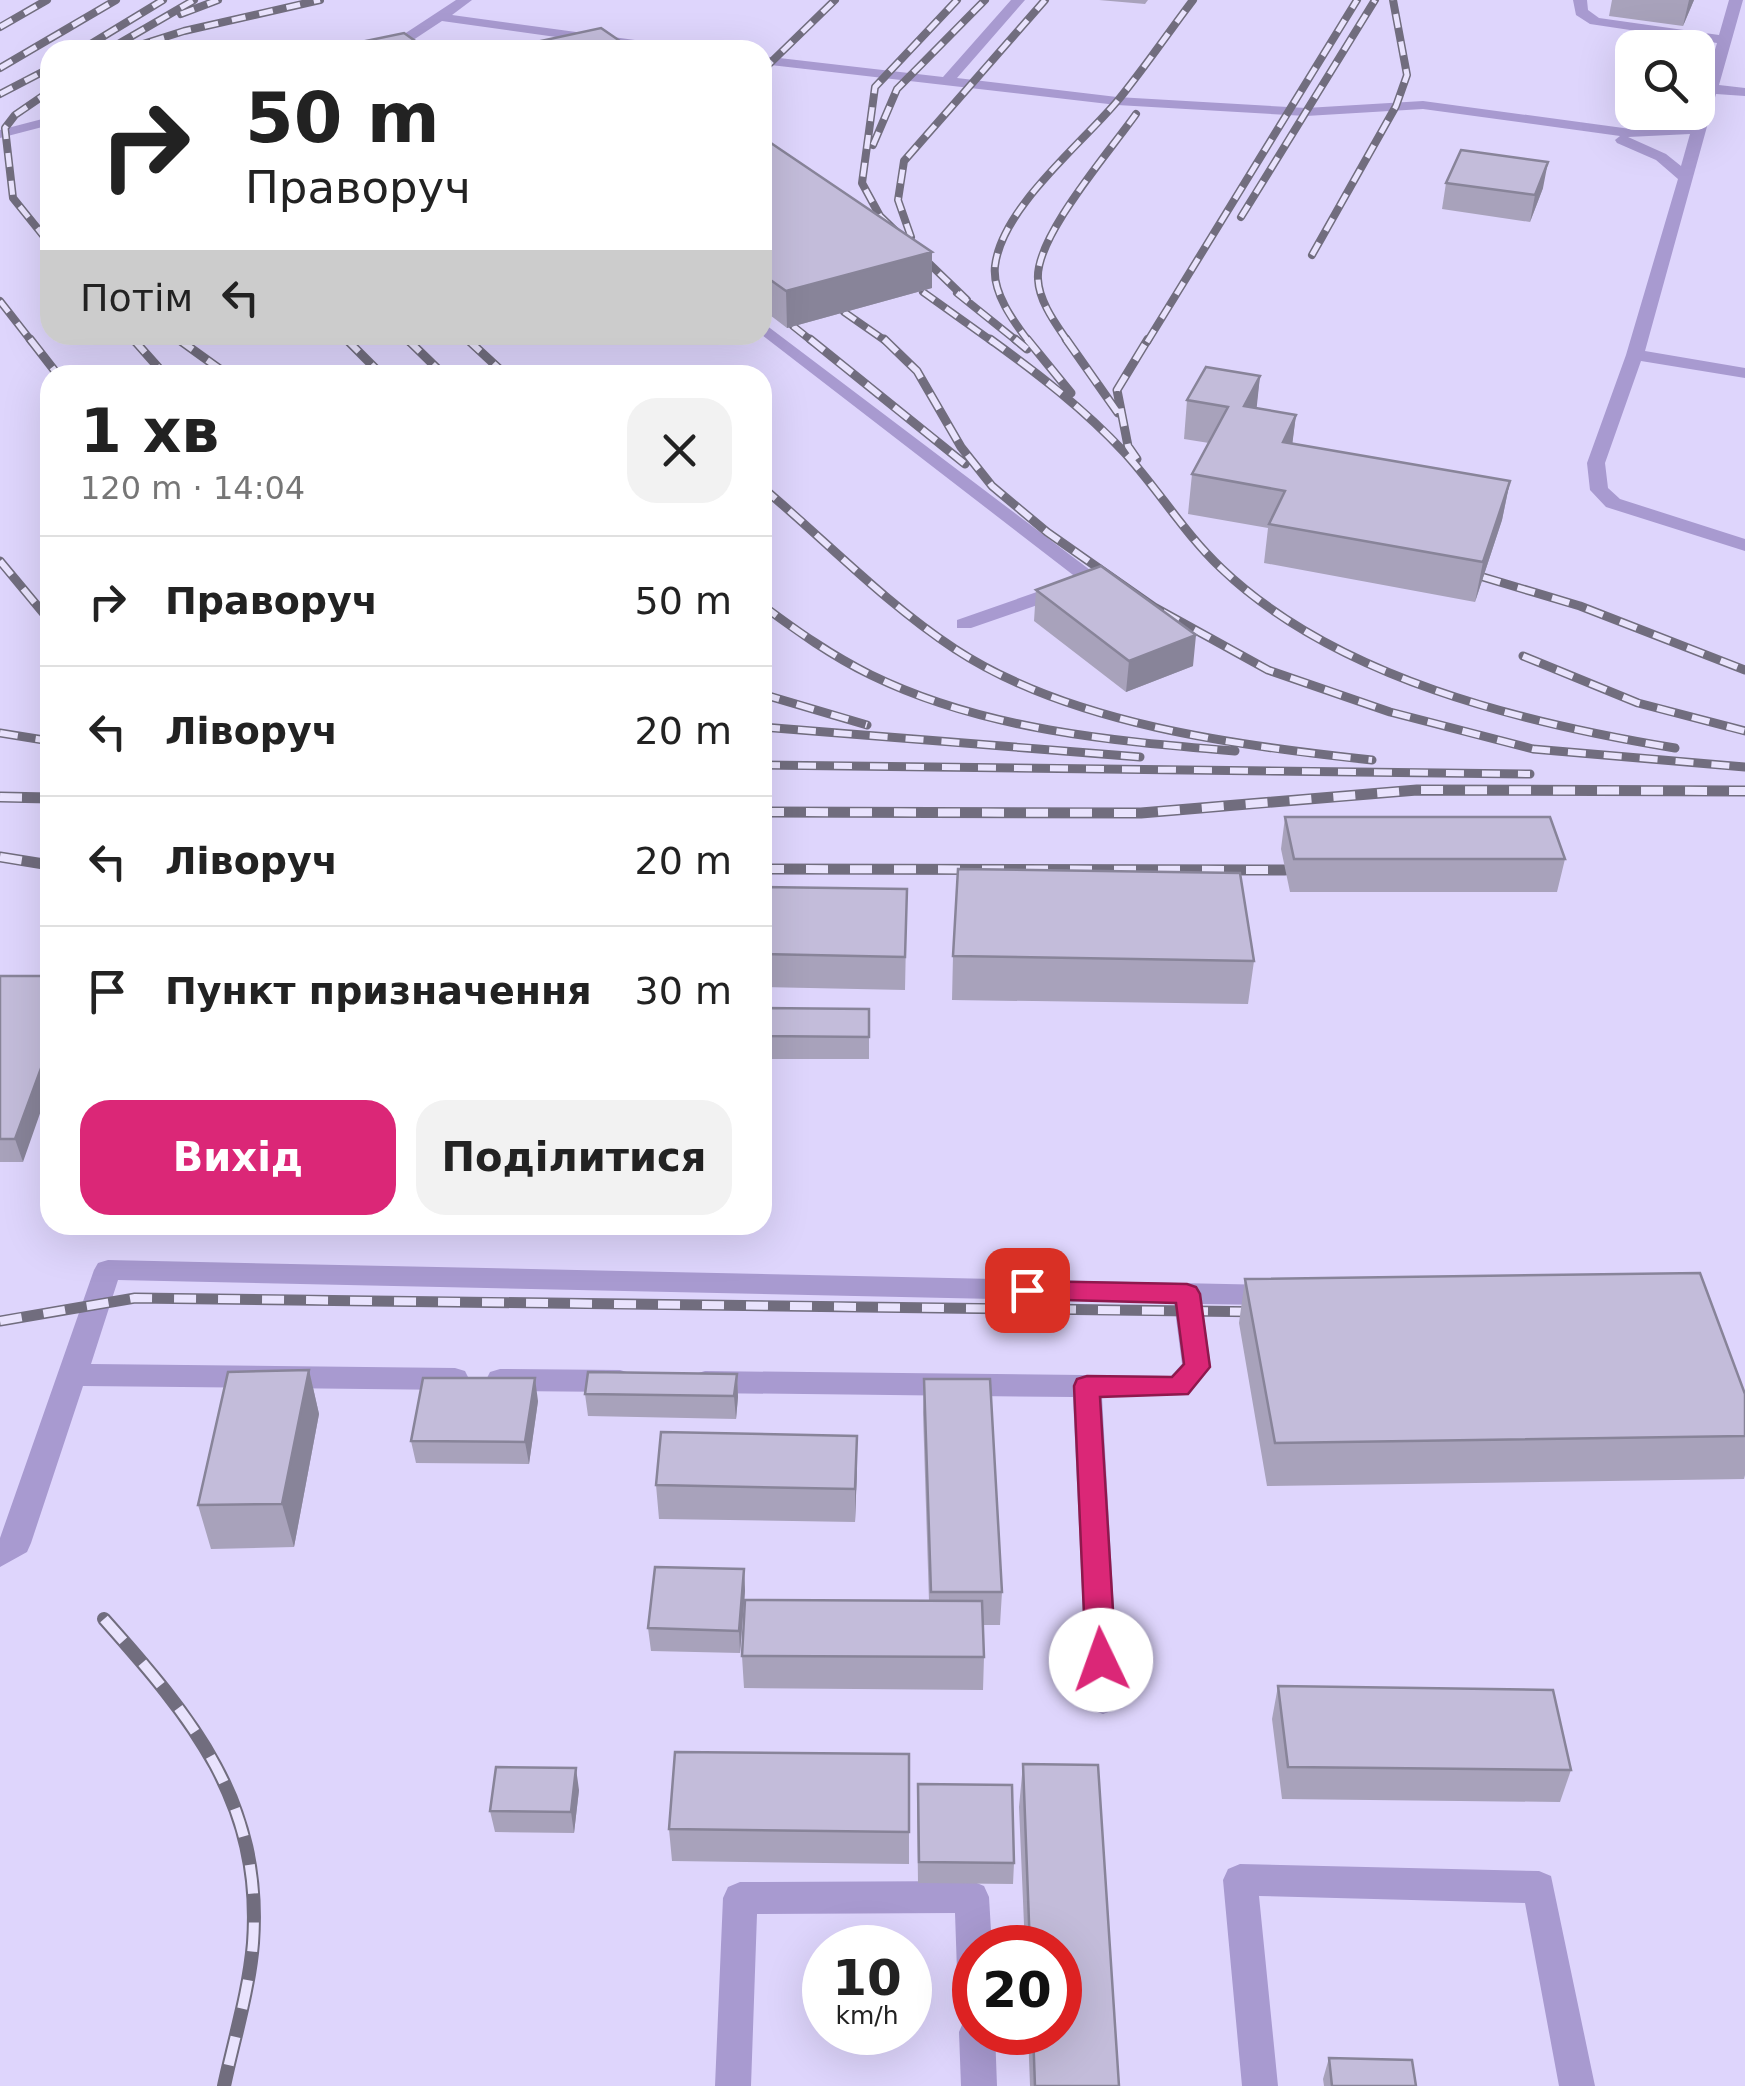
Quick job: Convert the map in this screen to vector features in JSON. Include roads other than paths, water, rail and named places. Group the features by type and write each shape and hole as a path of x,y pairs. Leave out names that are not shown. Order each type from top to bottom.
{"lane":[{"path":"403,40 465,0"},
{"path":"944,84 1018,0"},
{"path":"1580,0 1581,12 1595,21 1724,40"},
{"path":"1715,83 1736,0"},
{"path":"440,17 598,40"},
{"path":"562,40 566,36"},
{"path":"772,61 1117,101 1306,112 1423,105 1638,134 1688,130"},
{"path":"1715,88 1745,92"},
{"path":"0,134 40,124"},
{"path":"1579,127 1645,149 1686,178"},
{"path":"1701,130 1635,355 1596,463 1600,490 1613,503 1745,545"},
{"path":"772,335 1091,580 964,624"},
{"path":"1635,355 1745,372"},
{"path":"0,1554 16,1544 108,1270 1298,1296"},
{"path":"70,1375 1178,1387 1197,1367 1187,1294"},
{"path":"1087,1386 1103,1700"},
{"path":"1260,2086 1240,1880 1538,1887 1577,2086"},
{"path":"733,2086 740,1898 972,1897 973,1925"},
{"path":"979,2055 980,2086"}],"railway":[{"path":"0,27 47,0"},
{"path":"48,40 116,0"},
{"path":"97,40 163,0"},
{"path":"125,40 194,0"},
{"path":"181,14 218,0"},
{"path":"156,40 320,0"},
{"path":"772,61 835,0"},
{"path":"957,0 875,87 862,183 880,216 967,300"},
{"path":"873,145 897,89 985,0"},
{"path":"911,237 898,200 904,161 1045,0"},
{"path":"1029,342 1005,307 995,276 1001,244 1012,221 1046,177 1119,99 1193,0"},
{"path":"1147,342 1357,0"},
{"path":"1241,217 1375,0"},
{"path":"1312,255 1396,106 1407,75 1393,0"},
{"path":"0,68 40,45"},
{"path":"0,94 40,73"},
{"path":"40,98 15,115 5,128 13,198 40,232"},
{"path":"1067,340 1041,296 1040,261 1061,218 1136,114"},
{"path":"923,292 993,342"},
{"path":"957,293 1018,342"},
{"path":"0,301 32,342"},
{"path":"844,312 887,342"},
{"path":"793,326 813,342"},
{"path":"30,339 50,365"},
{"path":"810,339 965,464"},
{"path":"884,339 917,371 961,447 992,486 1047,532 1154,607 1268,670 1390,712 1533,749 1745,767"},
{"path":"990,339 1060,392 1109,436 1221,568 1267,606 1319,639 1375,667 1495,709 1675,748"},
{"path":"1015,339 1027,349"},
{"path":"1027,339 1071,393"},
{"path":"1137,459 1128,446 1117,390 1148,339"},
{"path":"1067,340 1118,413"},
{"path":"138,345 156,365"},
{"path":"186,345 214,365"},
{"path":"352,345 372,365"},
{"path":"413,345 434,365"},
{"path":"474,345 495,365"},
{"path":"772,496 904,612 1000,675 1050,696 1156,727 1212,739 1372,760"},
{"path":"0,561 40,609"},
{"path":"1483,577 1580,606 1745,670"},
{"path":"772,612 857,668 958,709 1049,730 1235,751"},
{"path":"1523,656 1638,703 1745,731"},
{"path":"772,697 867,725"},
{"path":"772,728 1140,757"},
{"path":"0,733 40,739"},
{"path":"772,765 1530,774"},
{"path":"772,812 1141,813 1417,790 1745,791"},
{"path":"0,797 40,798"},
{"path":"0,857 40,863"},
{"path":"772,869 1285,870"},
{"path":"0,1321 135,1298 1270,1312"},
{"path":"104,1619 192,1728 215,1765 246,1847 253,1893 253,1943 224,2086"}]}
